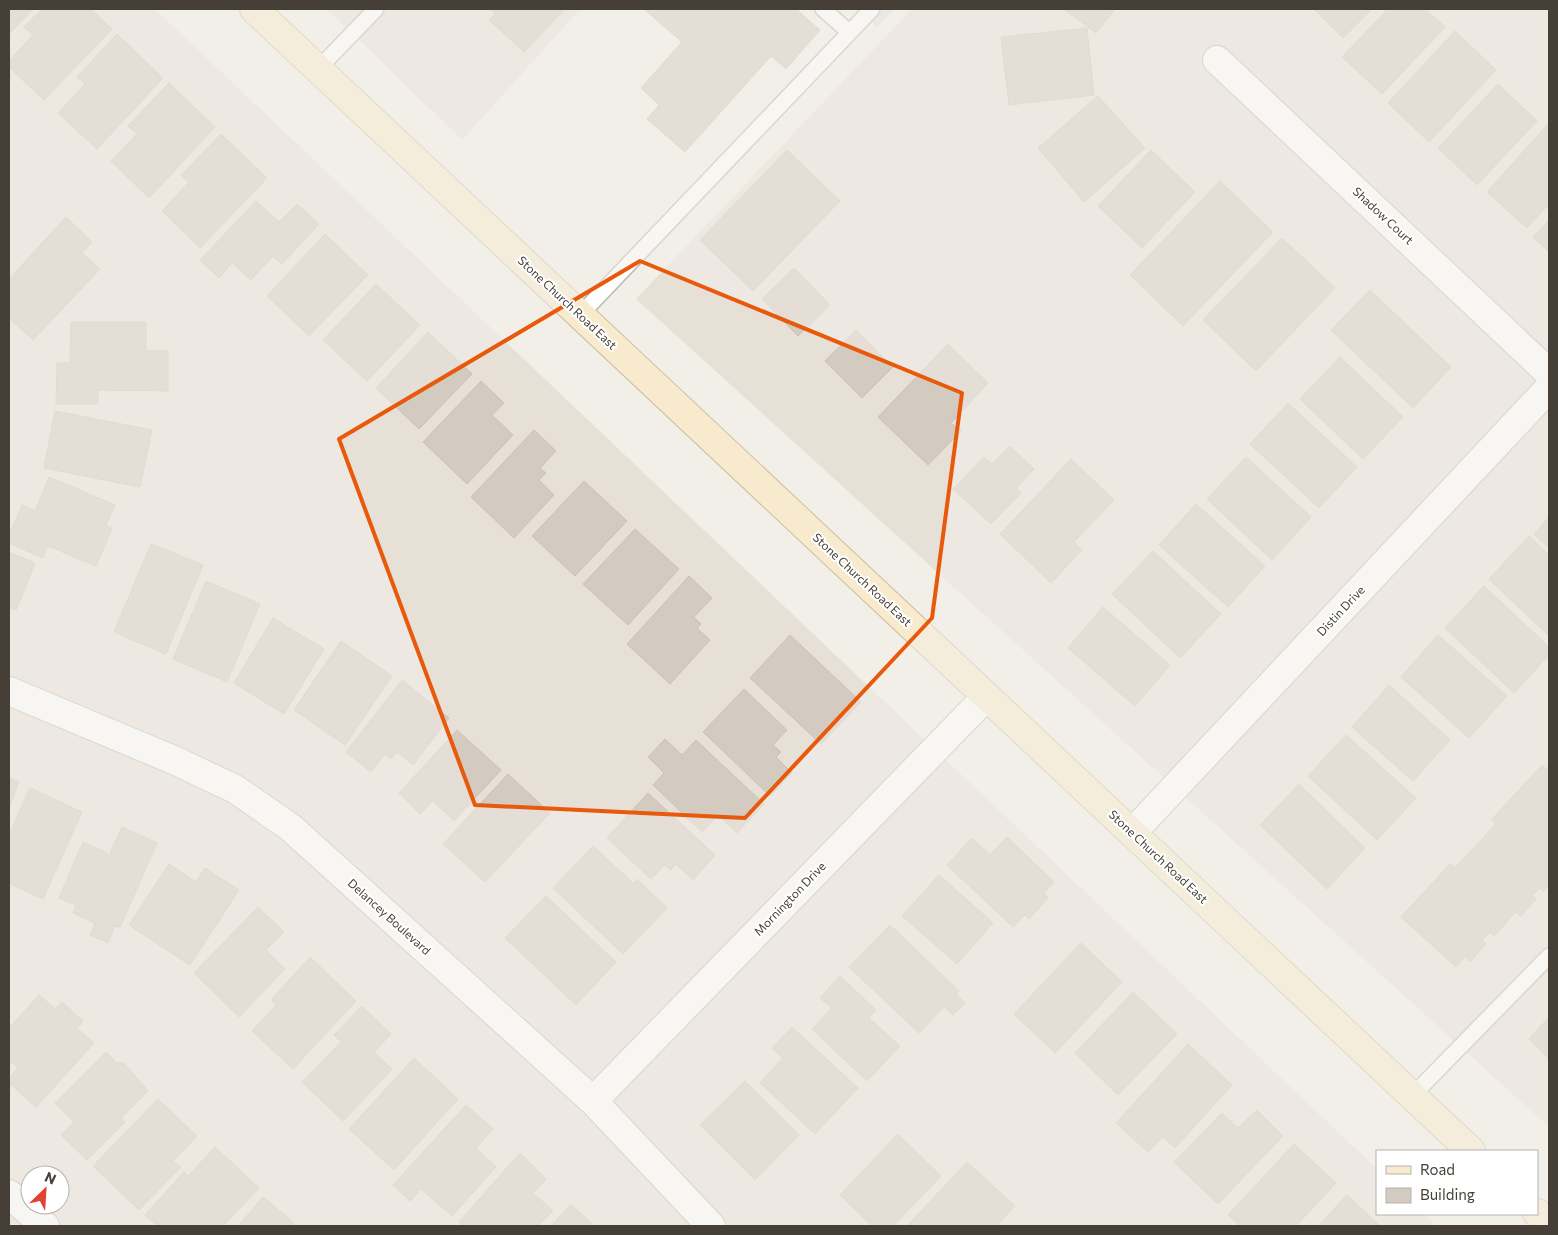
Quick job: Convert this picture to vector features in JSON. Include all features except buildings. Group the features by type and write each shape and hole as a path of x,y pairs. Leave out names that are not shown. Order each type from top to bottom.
{"main road":[{"name":"Stone Church Road East","path":"254,9 1470,1150"},
{"path":"1538,1214 1549,1225"}],"street":[{"name":"Shadow Court","path":"1217,60 1549,372"},
{"name":"Distin Drive","path":"1132,833 1549,388"},
{"name":"Delancey Boulevard","path":"9,691 176,761 235,789 290,827 593,1101 711,1226"},
{"name":"Mornington Drive","path":"593,1101 986,696"},
{"path":"9,1194 45,1226"}],"lane":[{"path":"318,69 376,9"},
{"path":"823,9 849,32"},
{"path":"580,315 872,9"},
{"path":"1412,1096 1549,956"}],"highlighted area":[{"path":"640,261 962,393 932,618 745,818 475,805 339,439"}],"shaded area":[{"path":"9,9 155,9 1376,1168 1376,1215 1424,1215 1436,1226 9,1226"},
{"path":"327,9 580,9 462,140"},
{"path":"859,9 895,9 877,27"},
{"path":"912,9 1549,9 1549,1127 636,299"}]}
